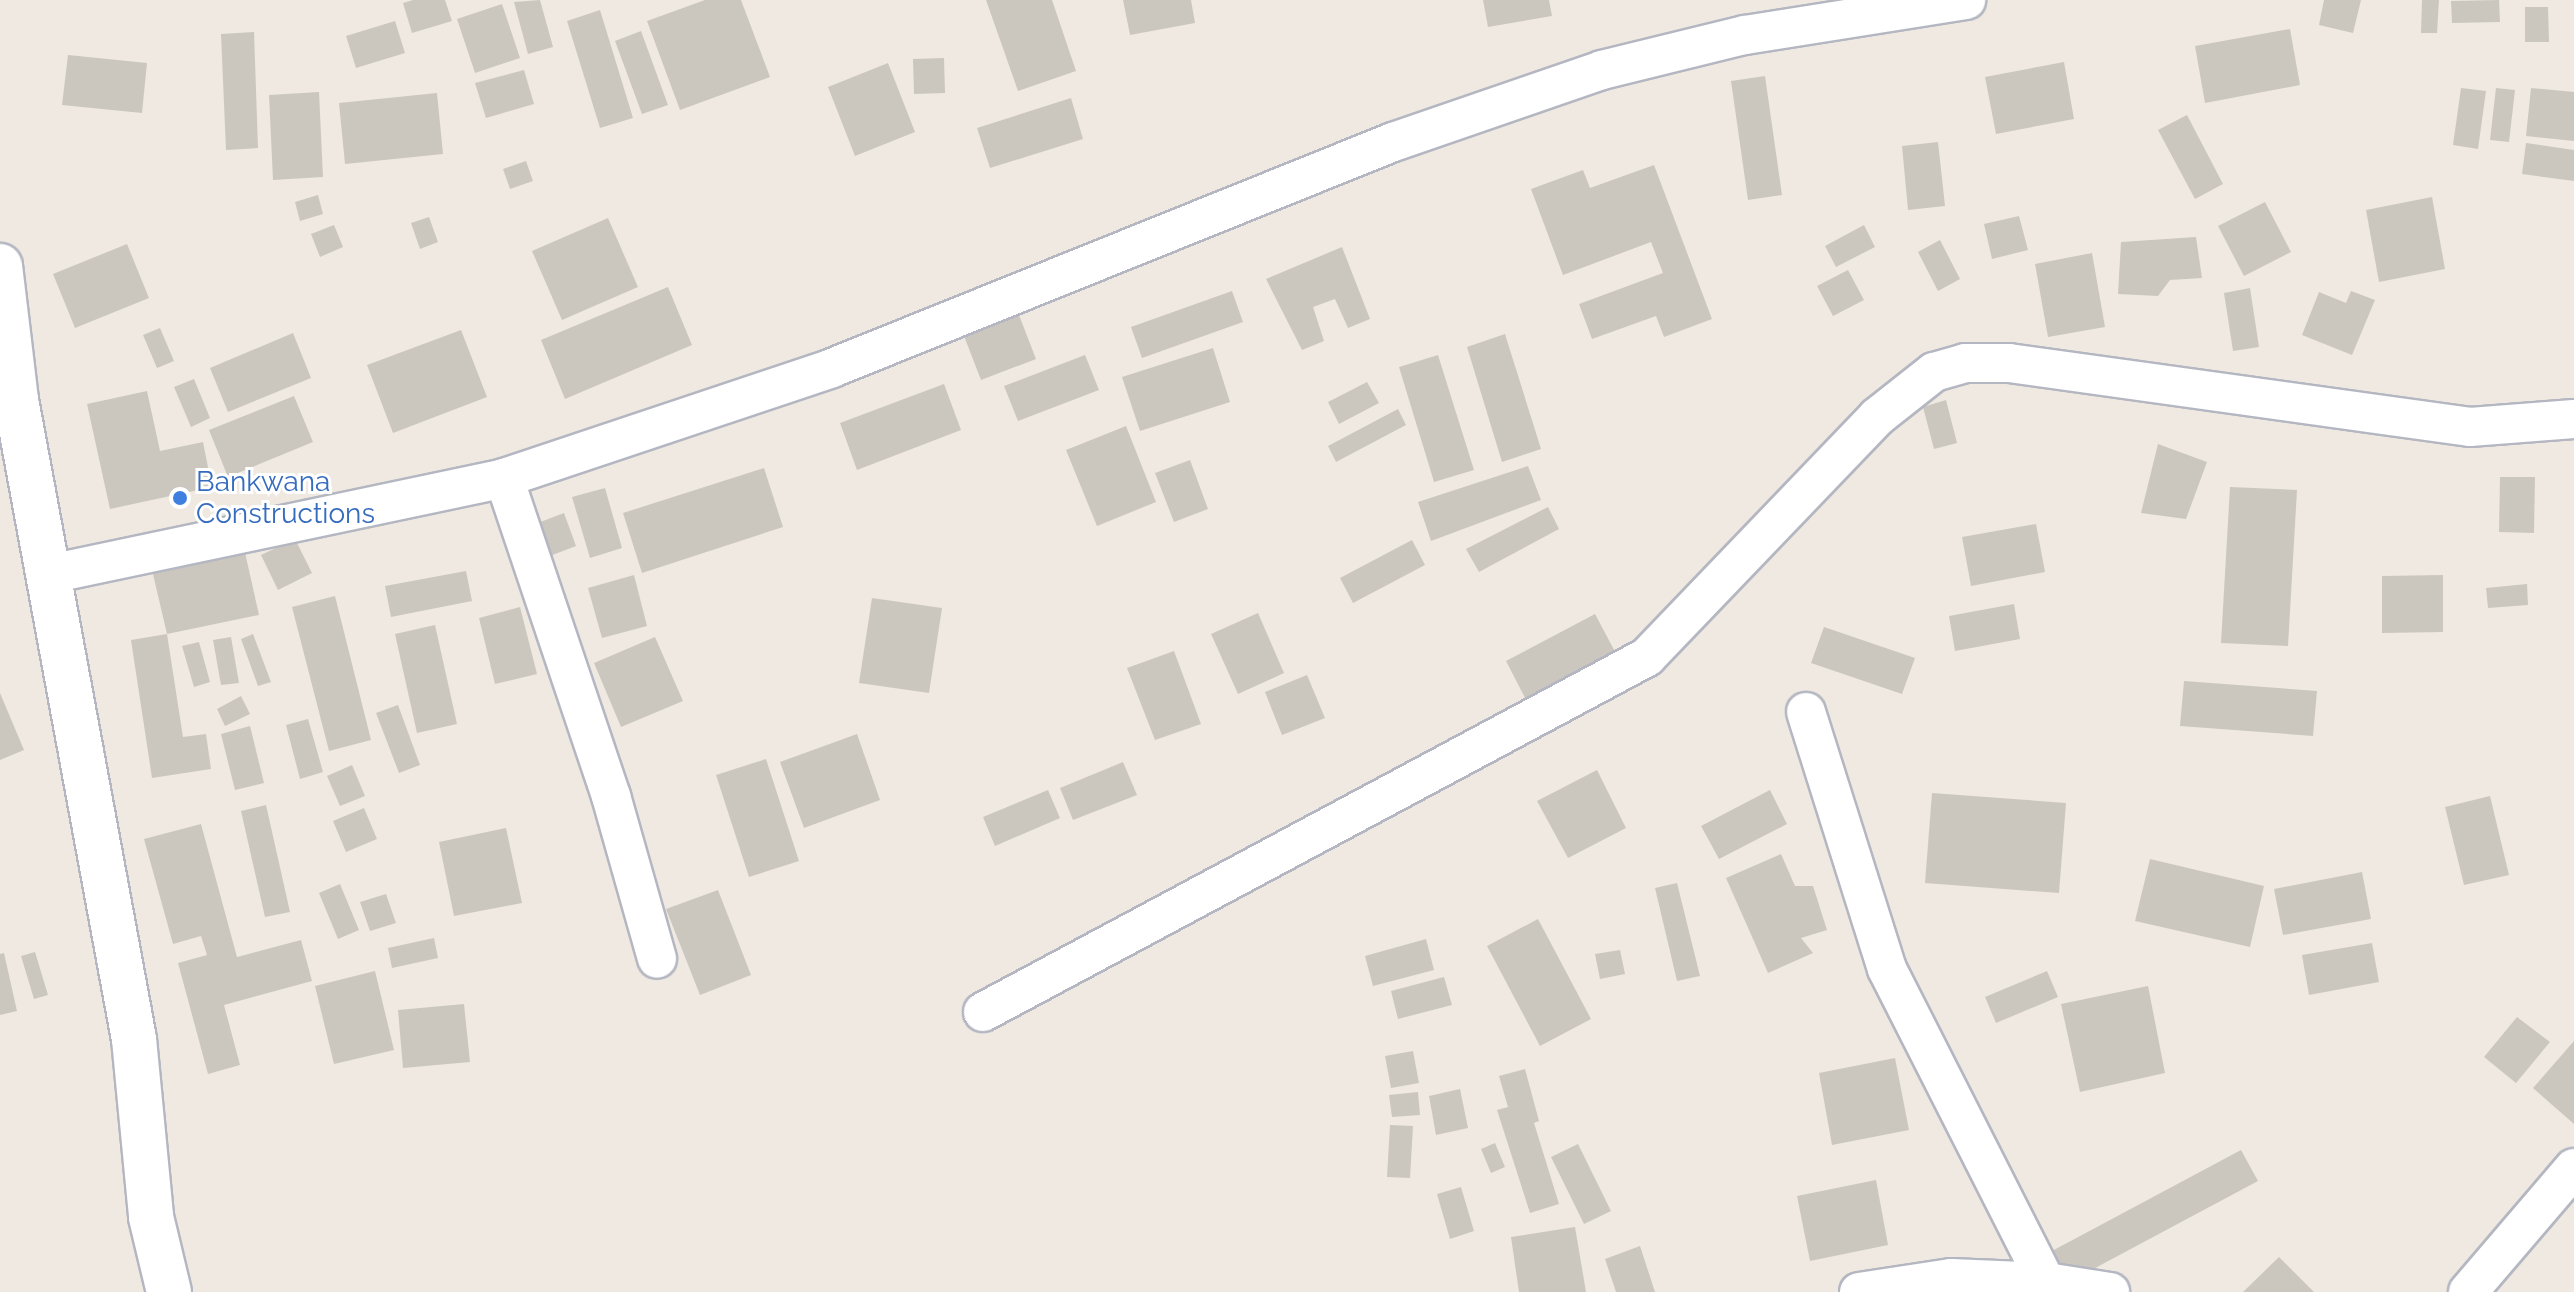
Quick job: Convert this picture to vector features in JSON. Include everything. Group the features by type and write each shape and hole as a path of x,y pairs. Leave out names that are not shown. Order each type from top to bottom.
{"street":[{"path":"50,574 504,478 832,368 1393,142 1602,70 1745,35 1966,0"},
{"path":"0,266 16,400 134,1039 151,1217 169,1292"},
{"path":"983,1012 1647,657 1877,417 1934,372 1965,363 2009,363 2470,427 2574,419"},
{"path":"504,478 611,796 657,959"},
{"path":"1806,712 1887,969 2046,1282"},
{"path":"2468,1292 2574,1168"},
{"path":"1859,1292 1951,1278 2046,1282 2110,1292"}],"building":[{"path":"445,0 452,21 412,33 403,3"},
{"path":"540,0 553,47 528,54 514,2"},
{"path":"705,0 741,0 770,77 680,110 647,21"},
{"path":"986,0 1052,0 1076,71 1018,91"},
{"path":"1123,0 1191,0 1195,23 1130,35"},
{"path":"1483,0 1549,0 1552,16 1488,27"},
{"path":"2324,0 2361,0 2353,33 2319,25"},
{"path":"2422,0 2439,0 2437,33 2421,33"},
{"path":"2499,0 2500,22 2452,23 2451,1"},
{"path":"502,4 520,58 475,73 457,19"},
{"path":"2525,7 2548,7 2549,42 2525,42"},
{"path":"600,10 633,118 600,128 567,21"},
{"path":"395,21 405,53 356,68 346,36"},
{"path":"2290,29 2300,85 2205,103 2195,46"},
{"path":"641,31 668,105 642,114 615,41"},
{"path":"254,32 258,148 226,150 221,34"},
{"path":"68,55 147,63 142,113 62,105"},
{"path":"944,58 945,93 914,94 913,59"},
{"path":"2064,62 2074,119 1996,134 1985,77"},
{"path":"888,63 915,132 855,156 828,87"},
{"path":"524,70 534,104 486,118 475,83"},
{"path":"1765,76 1782,195 1748,200 1731,81"},
{"path":"2461,88 2486,91 2478,149 2453,145"},
{"path":"2496,88 2515,90 2509,142 2490,140"},
{"path":"2531,88 2574,92 2574,141 2526,136"},
{"path":"319,92 323,177 273,180 269,95"},
{"path":"437,93 443,154 345,164 339,103"},
{"path":"1071,98 1083,139 990,168 977,128"},
{"path":"2187,115 2223,184 2195,199 2158,130"},
{"path":"1938,142 1945,206 1908,210 1902,146"},
{"path":"2526,143 2574,150 2574,181 2522,174"},
{"path":"526,161 533,181 510,189 503,169"},
{"path":"1654,165 1712,319 1664,337 1656,316 1592,339 1579,304 1663,273 1651,242 1563,275 1531,189 1583,170 1590,188"},
{"path":"318,195 323,214 300,221 295,202"},
{"path":"2432,197 2445,269 2379,282 2366,210"},
{"path":"2265,202 2291,252 2244,276 2218,226"},
{"path":"2019,216 2028,250 1992,259 1984,224"},
{"path":"429,217 438,242 420,249 411,223"},
{"path":"608,218 638,287 562,320 532,251"},
{"path":"334,225 343,247 320,257 311,234"},
{"path":"1864,225 1875,247 1836,267 1825,246"},
{"path":"2196,237 2202,278 2170,280 2158,296 2118,294 2121,242"},
{"path":"1940,240 1960,279 1938,291 1918,252"},
{"path":"127,244 149,298 75,328 53,274"},
{"path":"1342,247 1370,319 1348,328 1335,299 1313,307 1324,341 1302,350 1266,279"},
{"path":"2092,253 2105,327 2048,337 2035,264"},
{"path":"1848,270 1864,300 1833,316 1817,286"},
{"path":"668,287 692,345 565,399 541,340"},
{"path":"2250,288 2259,347 2233,351 2224,293"},
{"path":"1232,291 1243,322 1142,358 1131,327"},
{"path":"2351,291 2375,300 2352,355 2302,335 2319,292 2346,303"},
{"path":"1019,315 1036,359 981,380 964,336"},
{"path":"160,328 174,361 157,368 143,335"},
{"path":"461,330 487,397 393,433 367,365"},
{"path":"293,333 311,378 228,412 210,368"},
{"path":"1505,334 1541,449 1502,462 1467,347"},
{"path":"1213,348 1230,402 1140,431 1122,377"},
{"path":"1085,355 1099,390 1018,421 1004,386"},
{"path":"1438,355 1474,470 1434,482 1399,367"},
{"path":"194,379 210,418 191,427 174,387"},
{"path":"1367,382 1379,403 1339,424 1328,402"},
{"path":"944,384 961,430 857,470 840,423"},
{"path":"147,391 160,451 203,442 212,487 110,509 87,404"},
{"path":"294,396 313,442 228,477 209,430"},
{"path":"1946,400 1957,443 1934,449 1923,407"},
{"path":"1398,409 1406,425 1336,462 1328,446"},
{"path":"1126,426 1156,502 1097,526 1066,450"},
{"path":"2158,444 2207,462 2186,519 2141,513"},
{"path":"1190,460 1208,509 1174,522 1155,473"},
{"path":"1528,466 1541,500 1431,541 1418,502"},
{"path":"764,468 783,527 642,573 623,513"},
{"path":"2500,477 2535,477 2534,533 2499,532"},
{"path":"2230,487 2297,490 2288,646 2221,643"},
{"path":"605,488 622,548 590,558 572,497"},
{"path":"1548,507 1559,529 1479,572 1466,549"},
{"path":"564,513 576,546 542,559 530,526"},
{"path":"2036,524 2045,572 1971,586 1962,537"},
{"path":"295,539 312,573 278,590 261,555"},
{"path":"1412,540 1425,565 1353,603 1340,578"},
{"path":"244,548 259,615 167,634 152,570"},
{"path":"466,571 472,601 391,617 385,586"},
{"path":"634,575 647,626 602,638 588,588"},
{"path":"2443,575 2443,632 2382,633 2382,576"},
{"path":"2527,584 2528,605 2488,608 2486,588"},
{"path":"335,596 371,740 329,751 292,607"},
{"path":"872,598 942,608 929,693 859,683"},
{"path":"2014,604 2020,639 1955,651 1949,616"},
{"path":"520,607 537,674 495,684 479,618"},
{"path":"1258,613 1284,673 1238,694 1211,634"},
{"path":"1595,614 1629,678 1539,725 1506,661"},
{"path":"435,625 457,724 417,733 395,634"},
{"path":"1824,627 1915,658 1902,694 1811,663"},
{"path":"167,634 183,737 206,734 211,769 152,778 131,640"},
{"path":"253,634 271,682 258,686 241,639"},
{"path":"231,637 239,683 221,685 213,640"},
{"path":"655,637 683,701 621,727 594,663"},
{"path":"199,642 210,682 194,687 182,646"},
{"path":"1174,651 1201,724 1155,740 1127,668"},
{"path":"1307,675 1325,718 1282,735 1265,692"},
{"path":"2184,681 2317,691 2313,736 2180,726"},
{"path":"0,693 24,750 0,760"},
{"path":"241,696 250,714 225,726 217,709"},
{"path":"398,705 420,765 399,773 376,713"},
{"path":"308,719 323,772 300,779 286,725"},
{"path":"250,726 264,783 235,790 221,734"},
{"path":"857,734 880,800 804,828 780,762"},
{"path":"766,759 799,861 749,877 716,775"},
{"path":"1123,762 1137,795 1073,820 1060,788"},
{"path":"352,765 365,796 340,806 327,776"},
{"path":"1597,770 1626,828 1568,858 1537,801"},
{"path":"1048,790 1060,818 995,846 983,817"},
{"path":"1770,790 1787,824 1719,859 1701,826"},
{"path":"1932,793 2066,803 2059,893 1925,883"},
{"path":"2490,796 2509,875 2464,885 2445,807"},
{"path":"266,805 290,912 265,917 241,811"},
{"path":"364,808 377,839 346,852 333,821"},
{"path":"201,824 237,957 301,940 312,981 224,1005 240,1065 208,1074 178,963 207,955 201,936 173,944 144,839"},
{"path":"506,828 522,903 454,916 439,842"},
{"path":"1781,854 1795,886 1813,886 1827,930 1801,938 1813,953 1768,973 1726,878"},
{"path":"2150,859 2264,886 2250,947 2135,921"},
{"path":"2362,872 2371,919 2283,935 2274,889"},
{"path":"1677,883 1700,976 1677,981 1655,888"},
{"path":"340,884 359,930 338,939 319,893"},
{"path":"718,890 751,975 700,995 666,909"},
{"path":"386,894 396,923 370,931 360,902"},
{"path":"1538,919 1591,1019 1540,1046 1487,946"},
{"path":"434,938 438,958 392,968 388,948"},
{"path":"1426,939 1434,970 1373,986 1365,956"},
{"path":"2372,943 2379,982 2309,995 2302,955"},
{"path":"1620,950 1625,974 1600,979 1595,954"},
{"path":"35,952 48,995 34,999 21,956"},
{"path":"4,953 17,1011 0,1015 0,954"},
{"path":"375,971 394,1050 334,1064 315,986"},
{"path":"2047,971 2058,997 1996,1023 1985,997"},
{"path":"1444,977 1452,1005 1398,1019 1391,991"},
{"path":"2148,986 2165,1073 2080,1092 2061,1004"},
{"path":"464,1004 470,1062 403,1068 398,1010"},
{"path":"2517,1017 2550,1042 2516,1083 2484,1057"},
{"path":"2574,1041 2574,1124 2533,1088"},
{"path":"1413,1051 1419,1083 1391,1088 1385,1056"},
{"path":"1895,1058 1909,1130 1832,1145 1819,1073"},
{"path":"1525,1069 1539,1121 1534,1123 1559,1204 1530,1213 1497,1110 1508,1107 1499,1076"},
{"path":"1460,1089 1468,1128 1436,1135 1429,1096"},
{"path":"1418,1092 1420,1115 1392,1117 1389,1095"},
{"path":"1390,1125 1413,1126 1410,1178 1387,1177"},
{"path":"1495,1143 1505,1167 1491,1173 1481,1149"},
{"path":"1578,1144 1611,1211 1584,1224 1551,1157"},
{"path":"2241,1150 2258,1181 2054,1290 2037,1259"},
{"path":"1876,1180 1888,1245 1810,1261 1797,1196"},
{"path":"1461,1187 1474,1231 1450,1239 1437,1194"},
{"path":"1575,1227 1586,1292 1519,1292 1511,1237"},
{"path":"1640,1246 1655,1292 1616,1292 1605,1259"},
{"path":"2279,1257 2314,1292 2243,1292"}],"place":[{"name":"Bankwana Constructions","path":"180,498"}]}
